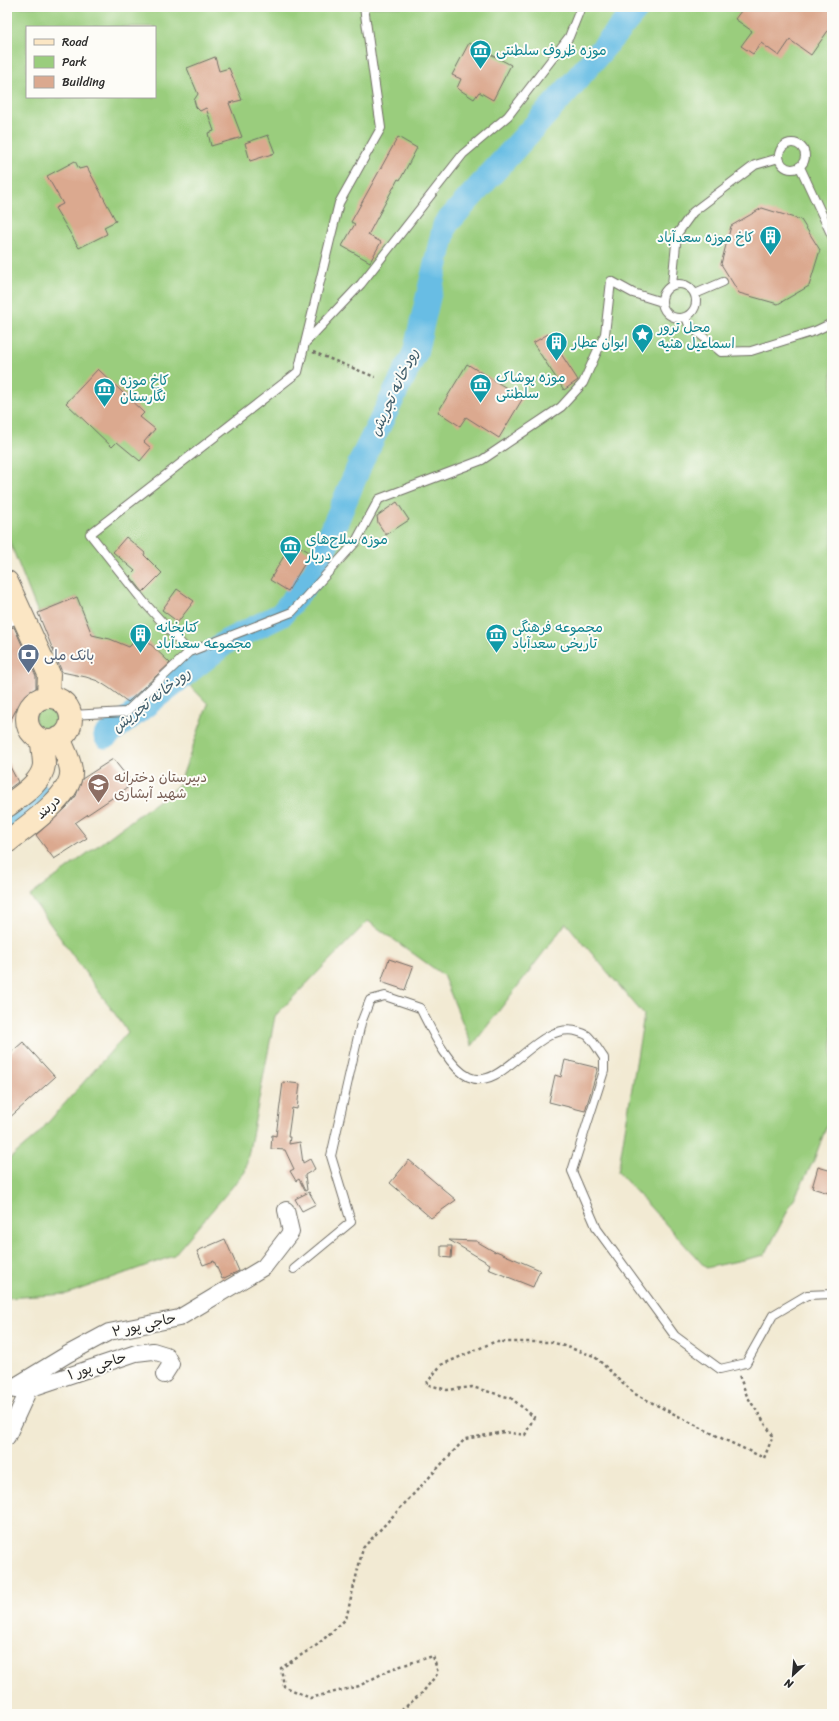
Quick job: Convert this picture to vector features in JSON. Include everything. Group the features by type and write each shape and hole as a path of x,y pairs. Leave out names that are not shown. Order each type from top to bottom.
{"main road":[{"path":"7,582 14,616 49,674 48,696"},
{"path":"48,696 60,699 65,703 71,715 69,728 50,739 31,732 26,719 27,712 35,701 48,696"},
{"name":"دربند","path":"7,806 36,782 44,765 50,739"},
{"name":"دربند","path":"7,842 56,801 68,785 71,770 50,739"}],"street":[{"name":"حاجی پور ۲","path":"7,1391 68,1354 109,1332 179,1318 264,1267 291,1232 286,1210"},
{"name":"حاجی پور ۱","path":"7,1391 29,1389 136,1353 153,1352 166,1355 171,1364 164,1375"},
{"path":"7,1437 29,1389"}],"lane":[{"path":"189,652 143,601 90,534 298,372 339,203 381,128 364,7"},
{"path":"305,345 361,284 463,154 508,116 569,37 581,7"},
{"path":"793,143 798,144 804,151 805,155 805,159 800,167 791,169 787,168 780,162 779,158 780,151 785,145 793,143"},
{"path":"672,285 677,234 693,212 755,165 779,158"},
{"path":"800,167 832,236"},
{"path":"71,715 126,712 189,652 292,612 355,543 379,499 482,460 561,407 583,383 605,334 611,281 633,293 662,302"},
{"path":"695,294 723,282"},
{"path":"677,284 688,286 695,294 696,305 691,314 680,318 670,316 666,312 662,302 664,292 672,285 677,284"},
{"path":"686,317 690,325 721,352 751,351 832,323"},
{"path":"294,1269 351,1222 331,1156 361,1023 370,1000 385,996 420,1008 446,1054 459,1070 470,1078 483,1080 497,1074 548,1035 571,1029 587,1035 604,1058 604,1071 572,1172 597,1230 675,1336 720,1369 746,1363 773,1316 807,1295 832,1294"}],"path":[{"path":"305,345 375,377"},
{"path":"398,1714 422,1693 438,1673 433,1656 391,1669 359,1686 310,1698 284,1686 281,1668 317,1645 346,1619 363,1548 464,1439 504,1432 525,1435 534,1417 511,1398 472,1387 447,1390 426,1384 441,1365 494,1342 552,1342 594,1356 635,1394 764,1458 773,1436 747,1396 736,1365"}],"green space":[{"name":"مجموعه فرهنگی تاریخی سعدآباد","path":"7,7 832,7 832,1111 814,1160 765,1255 706,1268 618,1172 644,1015 566,923 472,1046 443,975 368,921 275,1016 245,1172 173,1256 67,1294 7,1298 7,1161 36,1136 128,1032 30,896 179,785 208,704 141,635 129,647 92,635 77,597 38,613 7,535"},
{"path":"48,706 57,710 61,719 57,728 48,732 39,728 35,719 39,710"}],"building":[{"path":"744,7 825,7 832,12 832,25 811,55 790,40 779,56 761,43 753,54 741,46 752,31 735,19"},
{"name":"موزه ظروف سلطنتی","path":"469,43 511,65 493,100 479,92 474,99 457,88 461,79 452,75"},
{"path":"215,57 219,71 229,68 242,100 229,103 242,137 211,146 208,133 214,131 206,108 200,111 196,107 194,100 198,94 187,68"},
{"path":"268,135 275,153 250,161 245,143"},
{"path":"398,137 417,148 400,180 398,179 368,235 381,242 370,262 342,246 355,224 351,222"},
{"path":"75,161 79,169 87,167 116,221 104,227 107,234 79,248 55,208 63,204 47,176"},
{"name":"کاخ موزه سعدآباد","path":"762,208 801,220 820,250 809,286 778,304 739,293 721,264 731,226"},
{"name":"ایوان عطار","path":"548,334 578,380 564,390 533,343"},
{"name":"موزه پوشاک سلطنتی","path":"467,364 523,398 499,438 466,417 460,426 438,412"},
{"name":"کاخ موزه نگارستان","path":"98,369 144,413 140,417 155,429 144,442 151,448 140,461 117,442 112,447 66,403"},
{"path":"397,502 409,520 386,535 378,523 377,516"},
{"path":"126,537 145,553 144,555 162,573 143,592 130,576 135,571 113,552"},
{"name":"موزه سلاح‌های دربار","path":"292,542 311,553 288,591 270,580"},
{"path":"177,589 194,601 178,622 162,610"},
{"path":"77,597 92,635 110,639 129,647 141,635 170,663 128,702 98,681 62,672 38,613"},
{"path":"14,627 36,676 36,690 17,708 7,727 7,629"},
{"path":"113,759 133,784 75,823 87,838 54,859 36,835 66,808 76,796 82,779"},
{"path":"7,761 18,782 7,790"},
{"path":"389,959 413,967 405,990 381,982"},
{"path":"23,1042 55,1077 7,1120 7,1056"},
{"path":"565,1060 598,1068 585,1111 549,1102 555,1075 561,1077"},
{"path":"283,1082 300,1084 297,1109 292,1108 288,1137 290,1137 289,1144 300,1142 303,1163 310,1159 315,1169 305,1175 307,1190 305,1191 299,1179 296,1181 290,1171 294,1169 285,1150 271,1149 272,1135 276,1136"},
{"path":"409,1160 456,1200 431,1218 390,1183"},
{"path":"818,1167 832,1171 832,1194 812,1188"},
{"path":"309,1192 316,1204 302,1211 295,1199"},
{"path":"225,1239 239,1271 222,1279 214,1261 203,1265 197,1251"},
{"path":"449,1240 476,1241 495,1252 496,1251 540,1270 533,1287 488,1269 490,1264"},
{"path":"441,1246 452,1246 451,1258 441,1257"}],"waterway":[{"name":"رودخانه تجریش","path":"106,736 226,642 281,615 314,574 363,457 415,353 445,225 571,86 638,7"},
{"name":"رودخانه تجریش","path":"7,819 37,794"}],"place":[{"name":"موزه ظروف سلطنتی","path":"481,70"},
{"name":"کاخ موزه سعدآباد","path":"770,256"},
{"name":"محل ترور اسماعیل هنیه","path":"643,354"},
{"name":"ایوان عطار","path":"556,362"},
{"name":"موزه پوشاک سلطنتی","path":"481,404"},
{"name":"کاخ موزه نگارستان","path":"105,408"},
{"name":"موزه سلاح‌های دربار","path":"290,566"},
{"name":"کتابخانه مجموعه سعدآباد","path":"141,654"},
{"name":"مجموعه فرهنگی تاریخی سعدآباد","path":"497,654"},
{"name":"بانک ملی","path":"29,674"},
{"name":"دبیرستان دخترانه شهید آبشاری","path":"99,804"}]}
